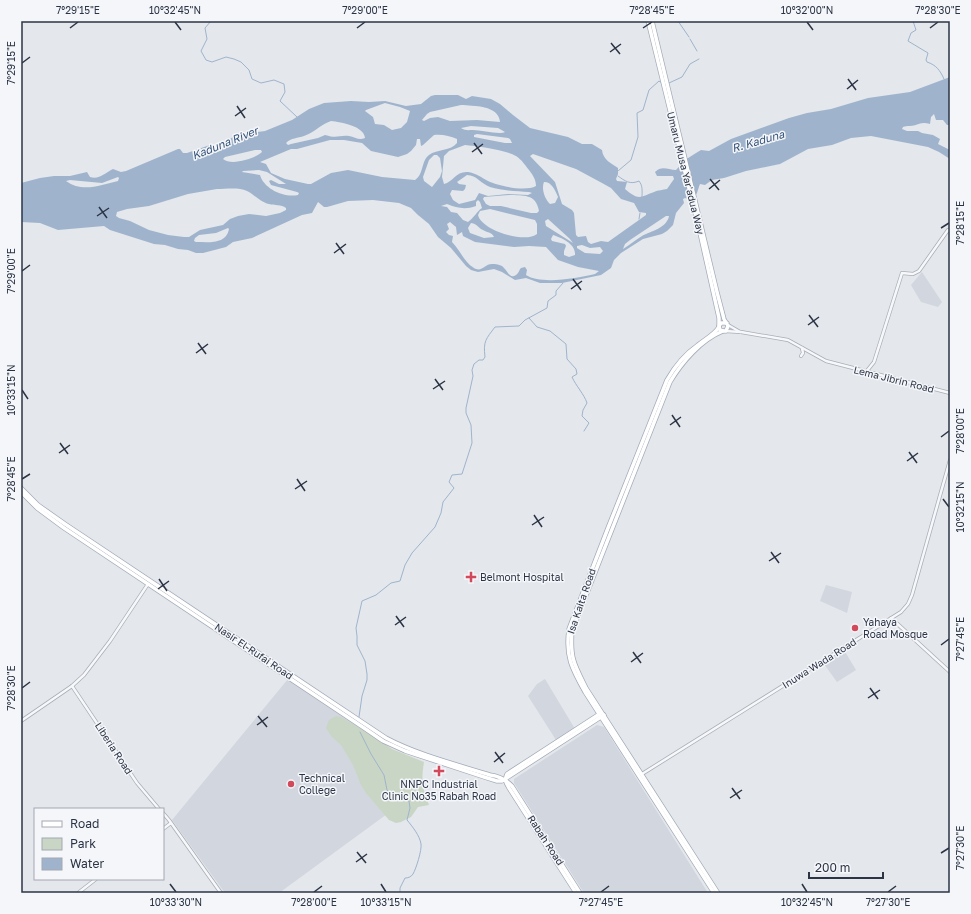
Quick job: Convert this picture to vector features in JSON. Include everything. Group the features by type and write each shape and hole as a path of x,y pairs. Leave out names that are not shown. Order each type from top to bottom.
{"main road":[{"name":"Umaru Musa Yar'adua Way","path":"648,21 681,146"},
{"name":"Umaru Musa Yar'adua Way","path":"652,21 702,232 717,292 727,324"},
{"name":"Umaru Musa Yar'adua Way","path":"702,232 719,318 719,326"},
{"path":"722,322 727,324 728,328 724,331 719,326 722,322"},
{"name":"Isa Kaita Road","path":"718,893 642,774 602,715 586,688 571,653 572,632 667,380 678,363 694,347 717,331 719,326"},
{"name":"Isa Kaita Road","path":"714,893 606,725 602,715 596,709 585,692 570,664 568,639 569,629 608,528 662,396 685,360 700,347 724,331"},
{"name":"Nasir El-Rufai Road","path":"21,488 47,512 148,584 186,607"},
{"name":"Nasir El-Rufai Road","path":"22,493 46,515 394,747 497,782 505,781"},
{"path":"505,781 593,720 596,714 596,709"},
{"name":"Nasir El-Rufai Road","path":"342,712 405,748 496,776 505,781 511,787"},
{"path":"496,776 507,774 602,715"},
{"path":"593,720 606,725"},
{"path":"505,781 507,774"},
{"path":"497,782 511,787 510,781 512,775"},
{"name":"Rabah Road","path":"511,787 576,893"},
{"name":"Rabah Road","path":"526,812 580,893"}],"street":[{"path":"866,372 874,362 902,273 913,274 919,271 948,230 950,231"},
{"path":"727,324 740,332"},
{"path":"724,331 740,332 788,340 802,348 803,353 801,356"},
{"name":"Lema Jibrin Road","path":"802,348 818,358 839,366 950,393"},
{"name":"Inuwa Wada Road","path":"642,774 901,612 908,604 912,595 950,460"},
{"path":"21,722 72,686 84,675 100,655 148,584"},
{"path":"891,618 950,672"},
{"name":"Liberia Road","path":"72,686 137,783 158,808"},
{"path":"164,814 221,893"},
{"path":"164,828 171,823"},
{"path":"78,893 95,880"}],"shaded area":[{"path":"922,272 942,302 938,307 921,302 911,285"},
{"path":"826,585 852,592 847,613 820,601"},
{"path":"844,650 856,670 837,682 824,664"},
{"name":"Technical College","path":"288,679 356,725 398,806 279,893 225,893 172,820"},
{"path":"545,679 575,729 556,740 528,696 537,684"},
{"path":"597,725 604,727 708,893 584,893 514,783 514,779"}],"green space":[{"path":"336,716 341,717 372,735 392,749 424,762 423,784 429,805 418,807 411,817 401,822 396,823 389,820 366,793 353,765 341,745 332,737 326,728 329,720"}],"water":[{"path":"950,77 950,125 947,125 943,120 936,120 934,114 931,117 930,124 921,123 913,126 905,126 902,129 907,131 918,131 933,135 940,139 938,144 950,150 950,159 928,147 871,136 851,138 832,145 808,149 780,164 712,180 705,185 700,184 695,197 690,200 685,198 683,199 684,203 676,213 673,225 667,231 662,234 643,239 621,253 614,260 611,268 601,275 562,283 540,283 526,278 515,280 494,269 478,272 471,270 451,248 438,237 429,224 411,208 399,203 373,200 348,201 327,207 324,207 318,202 312,213 302,215 252,238 233,242 226,247 203,253 196,253 165,245 154,244 110,230 104,226 58,230 40,223 21,222 21,183 40,178 70,176 87,172 90,177 96,178 113,169 121,172 126,171 178,149 180,149 183,153 187,153 210,145 221,145 236,135 265,131 292,120 309,109 324,103 385,101 406,106 421,104 431,96 435,95 458,95 466,99 472,96 491,99 500,104 530,128 568,137 582,144 592,144 602,150 606,159 618,168 617,181 627,182 625,189 633,195 640,197 667,189 674,179 673,176 657,176 655,172 663,168 676,170 685,160 701,150 709,151 731,139 807,113 831,109 868,98 910,92","holes":["385,103 410,111 407,122 401,128 392,130 384,125 375,124 373,117 365,111 366,110","461,105 478,106 490,109 499,116 500,122 477,120 450,121 438,117 430,118 424,121 422,120 430,112","331,121 351,125 361,130 365,138 359,139 349,136 333,137 325,135 288,145 286,143 292,139 308,135","471,126 498,128 505,132 499,133 466,130 461,128","477,134 508,138 512,143 474,137 474,135","434,135 449,136 457,139 457,143 454,146 429,155 426,158 420,174 415,180 382,177 348,170 331,173 311,184 308,184 285,179 271,173 266,164 260,162 291,149 297,149 330,140 344,140 362,143 371,151 398,157 411,151 416,145 417,139 420,139 421,146","465,145 499,150 516,156 532,174 536,186 531,188 505,186 493,183 476,174 468,172 460,173 444,184 442,177 444,156 449,151","255,150 261,150 262,152 259,155 243,161 231,162 223,159 225,157","533,154 576,169 611,188 621,199 634,203 639,212 646,213 646,215 608,242 601,241 591,244 588,242 586,236 578,237 576,235 574,213 562,204 555,182 530,156","434,155 437,155 440,158 442,171 440,177 432,187 424,181 423,177 429,160","259,170 267,172 286,184 279,184 271,180 269,181 271,185 299,193 298,195 293,196 281,194 270,188 262,180 260,175 242,172","467,175 470,175 490,187 532,193 528,195 508,194 488,196 479,193 475,200 459,204 453,200 450,194 452,190 463,191 466,185 459,184 457,182","118,177 119,178 118,181 92,187 78,187 66,181 70,180 102,183","544,182 547,182 554,189 558,197 555,203 550,204 544,194 543,185","217,189 244,190 266,203 286,208 286,210 280,213 266,216 249,214 238,216 230,219 223,225 200,230 189,237 168,235 149,230 130,221 119,218 116,216 117,212 149,206 188,194","509,195 524,196 532,198 535,201 539,211 537,213 531,213 486,204 483,199 484,197","478,200 482,208 468,222 463,220 457,213 451,212 447,207 441,206 447,204 454,207 468,208 476,206 476,202","490,209 535,220 537,224 537,234 531,237 514,236 504,234 487,226 481,221 478,215 480,211","666,216 669,216 668,220 658,229 642,236 623,249 625,244 630,240","548,219 573,243 546,226 545,221","450,222 456,227 457,235 462,232 463,236 475,242 514,247 546,247 558,260 578,267 599,271 595,274 560,280 541,280 526,275 527,270 525,267 521,268 514,276 509,274 501,265 498,264 490,264 481,269 477,269 465,259 452,242 453,236 446,232 449,229 447,224","471,223 477,225 481,229 491,233 494,237 484,238 470,233 468,228","228,228 229,229 224,238 216,242 196,242 194,241 199,235 216,233","553,235 571,245 575,251 575,255 569,257 564,255 565,244 552,241 551,239","582,245 590,248 600,247 603,251 600,254 585,253 577,248 577,246"]}],"waterway":[{"path":"211,21 205,28 207,39 201,51 206,60 212,62 226,57 234,59 241,62 249,70 252,79 261,83 274,80 284,84 285,92 280,101 297,117"},
{"path":"678,21 689,37"},
{"path":"913,21 916,30 911,33 908,41 928,53 926,60 927,62 937,68 944,79"},
{"path":"690,39 697,51"},
{"path":"669,83 682,77 690,64 699,59"},
{"path":"618,171 631,160 638,137 637,113 643,110 649,90 659,81 662,83"},
{"path":"618,176 625,181 639,181 642,187 642,198"},
{"path":"639,219 640,213"},
{"path":"359,717 362,696 367,680 365,661 357,645 356,628 362,601 376,595 391,583 400,581 405,565 412,553 435,527 441,513 443,502 454,488 449,482 452,475 462,474 472,443 471,425 466,413 473,376 472,370 474,364 479,360 483,360 485,357 484,347 487,338 495,327 519,326 525,320 547,308 548,301 556,295 556,291 563,283"},
{"path":"529,318 537,327 550,331 566,344 567,359 576,369 577,374 572,377 587,403 583,410 582,416 589,423 584,431"},
{"path":"360,732 384,775 387,790 395,799 400,796 409,801 410,808 407,820 416,831 421,844 421,851 416,868 411,876 405,878 400,888 400,893"}],"place":[{"name":"Belmont Hospital","path":"471,577"},
{"name":"Yahaya Road Mosque","path":"855,628"},
{"name":"NNPC Industrial Clinic No35 Rabah Road","path":"439,771"},
{"name":"Technical College","path":"291,784"}],"water label":[{"name":"R. Kaduna","path":"758,141"},
{"name":"Kaduna River","path":"225,143"}]}
